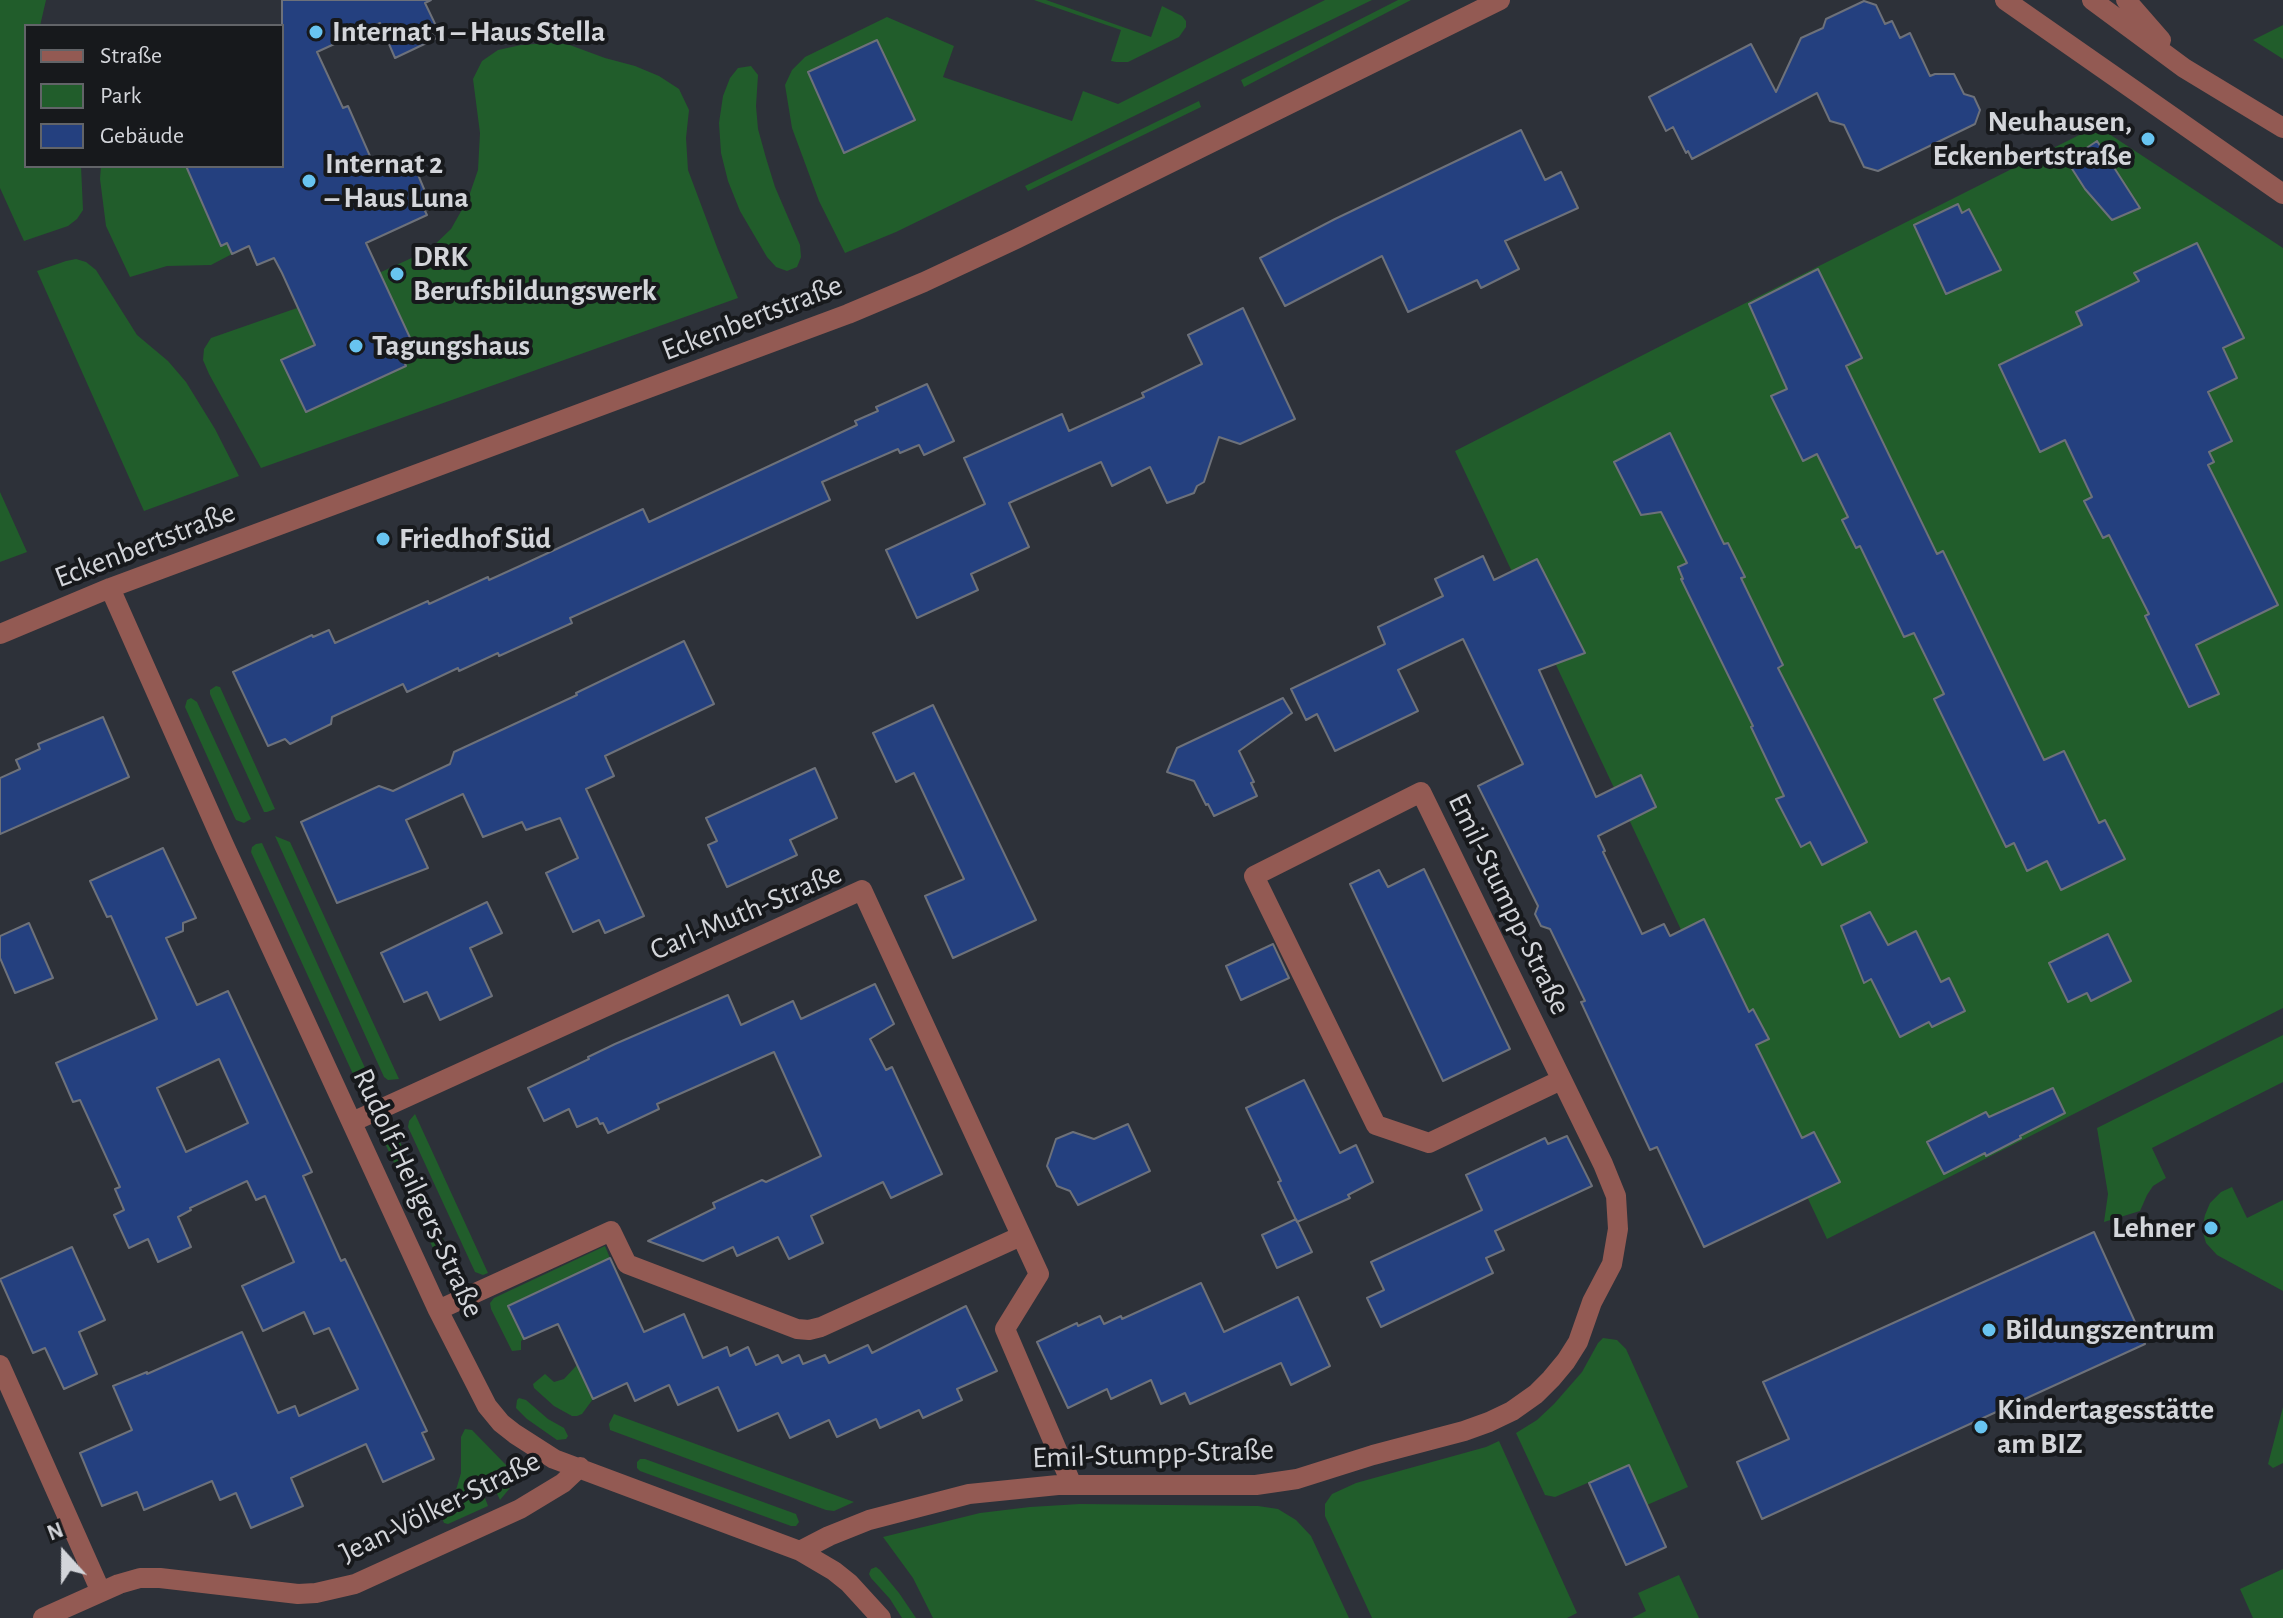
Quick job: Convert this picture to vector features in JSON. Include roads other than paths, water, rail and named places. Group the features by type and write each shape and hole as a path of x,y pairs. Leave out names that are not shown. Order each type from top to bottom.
{"street":[{"path":"1457,21 1478,0"},
{"name":"Eckenbertstraße","path":"0,634 110,588 810,329 886,298 1016,239 1500,0"},
{"path":"2005,0 2283,194"},
{"path":"2092,0 2184,68 2283,128"},
{"path":"2126,0 2184,68"},
{"name":"Rudolf-Heilgers-Straße","path":"110,588 224,845 438,1310 487,1406 501,1423 554,1459 800,1551 849,1583 881,1618"},
{"name":"Emil-Stumpp-Straße","path":"800,1551 829,1536 897,1511 969,1494 1038,1486 1277,1483 1464,1431 1512,1411 1551,1379 1578,1342 1592,1302 1612,1264 1618,1229 1616,1196 1603,1164 1421,792 1254,876 1376,1125 1429,1143 1561,1080"},
{"name":"Carl-Muth-Straße","path":"352,1122 862,890 1039,1274 1005,1329 1072,1485"},
{"path":"438,1310 611,1231 627,1264 797,1329 809,1330 1021,1236"},
{"path":"0,1365 101,1592"},
{"name":"Jean-Völker-Straße","path":"43,1618 140,1578 298,1594 334,1590 377,1576 520,1509 563,1483 580,1467"}],"place":[{"name":"Internat 1 – Haus Stella","path":"316,32"},
{"name":"Neuhausen, Eckenbertstraße","path":"2148,139"},
{"name":"Internat 2 – Haus Luna","path":"309,181"},
{"name":"DRK Berufsbildungswerk","path":"397,274"},
{"name":"Tagungshaus","path":"356,346"},
{"name":"Friedhof Süd","path":"383,539"},
{"name":"Lehner","path":"2211,1228"},
{"name":"Bildungszentrum","path":"1989,1330"},
{"name":"Kindertagesstätte am BIZ","path":"1981,1427"}]}
